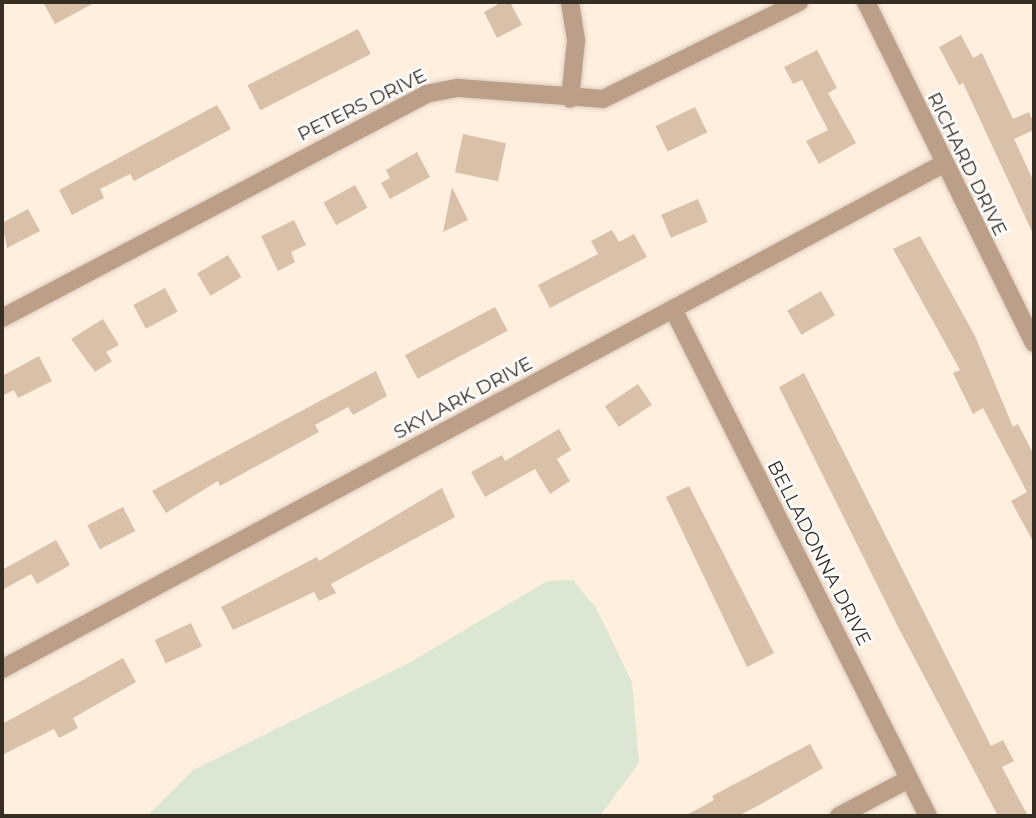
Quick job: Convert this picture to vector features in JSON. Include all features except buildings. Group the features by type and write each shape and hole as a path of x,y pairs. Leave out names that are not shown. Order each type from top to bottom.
{"street":[{"path":"570,2 576,41 570,99"},
{"name":"PETERS DRIVE","path":"2,318 426,93 458,88 570,99 620,94 799,2"},
{"name":"RICHARD DRIVE","path":"866,2 943,164 1034,343"},
{"name":"SKYLARK DRIVE","path":"2,668 943,164"},
{"name":"BELLADONNA DRIVE","path":"673,309 928,816"},
{"path":"839,816 909,779"}],"green space":[{"path":"573,580 596,608 632,682 639,763 600,816 147,816 193,770 409,663 547,581"}]}
